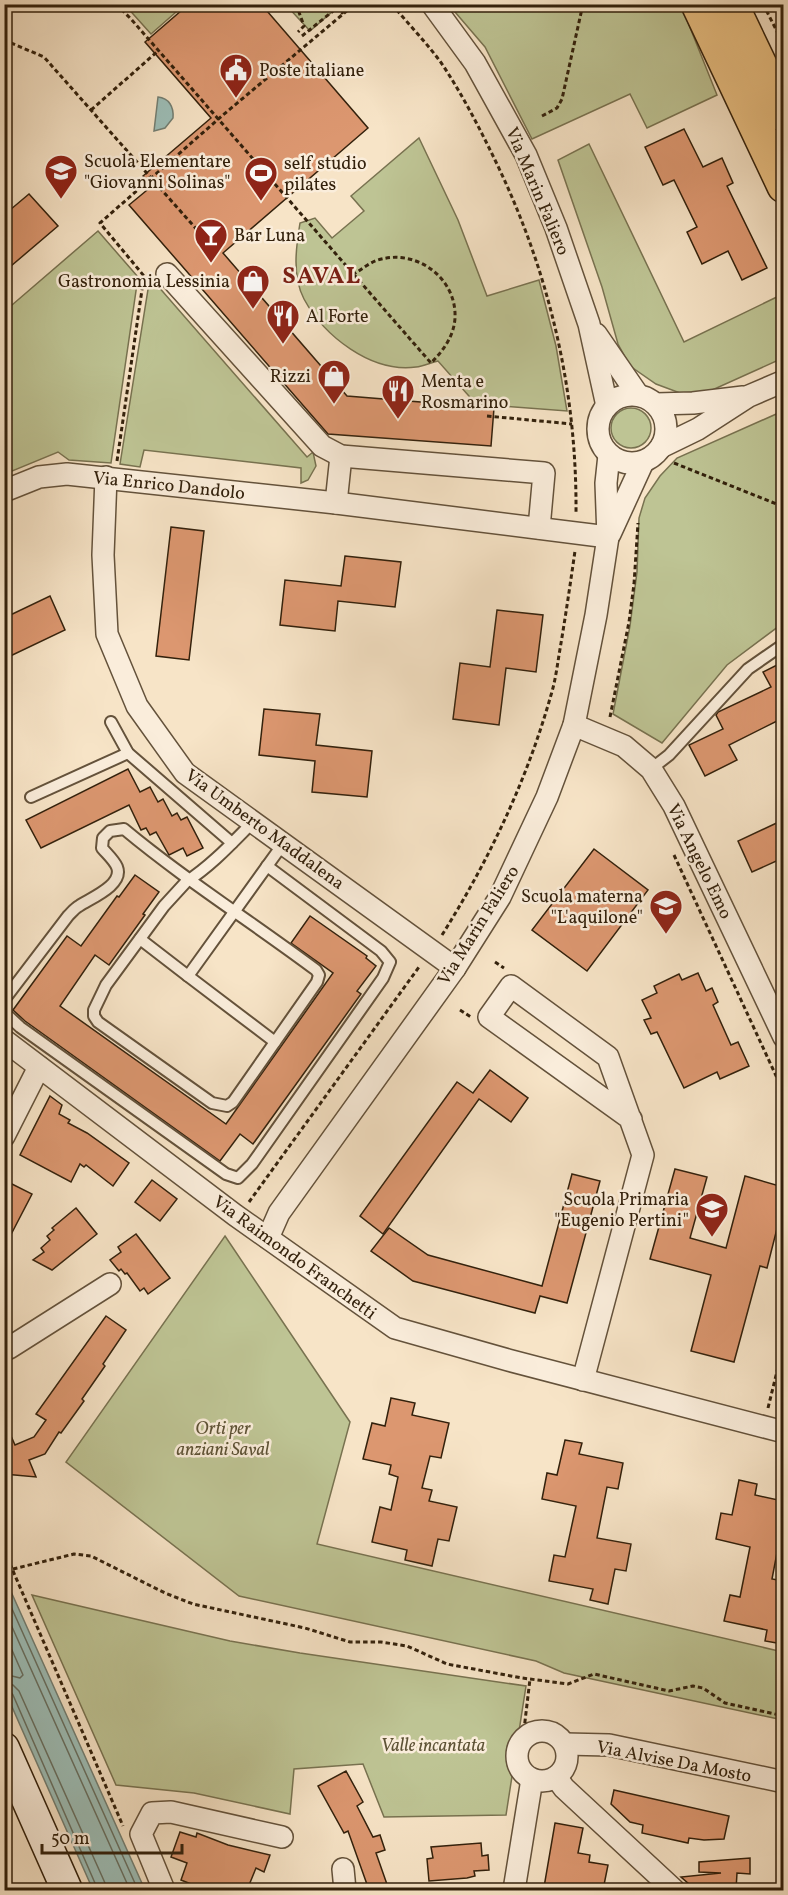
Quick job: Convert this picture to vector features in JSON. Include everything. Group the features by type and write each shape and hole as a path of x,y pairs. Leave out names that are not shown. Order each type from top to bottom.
{"main road":[{"path":"698,4 783,186"},
{"path":"731,4 783,116"}],"street":[{"name":"Via Marin Faliero","path":"432,4 475,63 526,155 556,228 589,324 607,406"},
{"path":"167,274 322,446 341,456 544,473 539,528"},
{"name":"Via Marin Faliero","path":"589,324 647,400 662,412 666,428 664,454"},
{"name":"Via Marin Faliero","path":"608,537 643,462 656,454 664,454 749,396 783,381"},
{"name":"Via Marin Faliero","path":"268,1238 279,1213 455,968 500,897 547,797 574,725 596,615 608,537 606,483 609,454 599,438 597,429 599,420 607,406 618,398 628,395 647,400 693,403 749,396"},
{"path":"609,454 627,463 643,462"},
{"path":"336,503 341,456"},
{"name":"Via Enrico Dandolo","path":"4,491 39,477 111,471 336,503 608,537"},
{"name":"Via Umberto Maddalena","path":"111,471 103,555 107,634 137,706 185,773 455,968"},
{"name":"Via Angelo Emo","path":"574,725 624,746 651,768 674,806 783,1037"},
{"path":"583,1380 643,1155 631,1119 608,1057 511,986 489,1017 631,1119"},
{"name":"Via Raimondo Franchetti","path":"4,1040 268,1238 395,1328 783,1432"},
{"path":"4,1136 39,1067"},
{"path":"4,1348 9,1348 110,1284"},
{"name":"Via Alvise Da Mosto","path":"523,1738 541,1730 559,1737 565,1744 609,1745 783,1782"},
{"path":"523,1738 516,1756 524,1774 532,1779 549,1780 562,1772 567,1759 565,1744"},
{"path":"5,1752 67,1890"},
{"path":"556,1777 564,1788 674,1890"},
{"path":"514,1890 532,1779"},
{"path":"164,1890 141,1834 153,1813 171,1812 282,1837"}],"lane":[{"path":"651,768 669,755 748,669 783,644"},
{"path":"111,722 128,753 232,843"},
{"path":"31,798 128,753"},
{"path":"4,1000 68,916 79,906 107,889 115,880 118,872 116,864 102,848 103,838 110,831 124,829 166,864 190,879 316,970 319,975 317,982 240,1093 227,1106 212,1103 98,1022 94,1016 94,1010 96,1002 164,906 190,879 205,870 253,822"},
{"path":"188,976 283,844"},
{"path":"4,1012 20,1027 226,1174 238,1178 252,1164 383,978 390,962 381,951 267,866"},
{"path":"140,939 275,1042"}],"path":[{"path":"116,4 430,363 440,354 452,333 455,320 454,304 447,287 431,269 419,261 392,257 367,265 354,274"},
{"path":"296,4 304,26 298,32"},
{"path":"111,471 144,276 100,223 217,120 355,4"},
{"path":"392,4 441,63 468,106 514,198 541,273 556,327 572,424 576,520"},
{"path":"542,116 557,108 562,99 583,4"},
{"path":"763,4 783,45"},
{"path":"302,36 338,7 343,14"},
{"path":"4,40 44,57 214,249"},
{"path":"91,110 158,51"},
{"path":"486,416 572,424"},
{"path":"664,454 783,507"},
{"path":"616,721 609,717 629,622 638,518"},
{"path":"245,1201 250,1203 431,950 464,899 506,819 530,761 552,693 568,606 576,543"},
{"path":"672,851 783,1094"},
{"path":"460,1010 475,1020"},
{"path":"768,1408 783,1343"},
{"path":"4,1550 104,1783"},
{"path":"13,1569 74,1554 91,1556 165,1593 193,1604 305,1628 350,1642 381,1642 407,1646 447,1664 568,1684 594,1674 669,1690 693,1686 703,1688 725,1703 783,1716"},
{"path":"523,1738 530,1679"}],"green space":[{"path":"125,5 184,5 151,34"},
{"path":"286,5 340,5 310,31"},
{"path":"449,5 681,5 717,95 647,128 630,94 532,139 485,47"},
{"path":"419,138 458,220 487,296 539,280 556,346 567,411 476,404 438,361 416,367 399,367 366,358 336,338 313,313 304,299 296,271 300,223 315,218 332,238 364,211 351,196"},
{"path":"589,144 684,342 783,294 783,358 710,391 680,393 656,384 630,366 618,344 602,287 558,160"},
{"path":"98,231 138,277 111,463 69,460 58,452 5,474 5,311"},
{"path":"150,277 307,457 313,452 316,466 308,480 301,483 301,468 144,450 140,467 120,464"},
{"path":"631,408 639,409 645,414 650,420 650,436 645,442 639,447 631,448 623,447 617,442 612,436 611,428 612,420 617,414 623,409"},
{"path":"783,411 783,623 727,665 662,743 613,714 630,626 637,572 639,518 645,498 660,476 677,458"},
{"name":"Orti per anziani Saval","path":"225,1236 350,1422 317,1544 783,1652 783,1720 564,1673 536,1661 239,1596 66,1462"},
{"name":"Valle incantata","path":"32,1595 230,1641 526,1686 506,1815 384,1817 363,1764 294,1769 290,1814 194,1793 116,1785"}],"water":[{"path":"158,97 170,104 173,118 165,128 154,131"},
{"path":"4,1576 145,1890 93,1890 5,1691"}],"building":[{"path":"189,4 261,4 368,128 223,253 347,396 494,408 491,446 328,434 129,205 152,186 143,176 211,118 145,42"},
{"path":"684,129 703,167 722,158 733,183 727,186 767,268 742,280 728,251 702,264 687,232 697,227 674,180 663,185 645,147"},
{"path":"29,194 58,226 4,272 4,215"},
{"path":"171,527 204,531 189,660 156,656"},
{"path":"345,556 401,562 395,607 338,601 335,631 280,625 285,580 341,586"},
{"path":"50,596 65,630 4,659 4,618"},
{"path":"497,610 543,615 536,672 506,668 499,725 453,719 460,663 490,667"},
{"path":"783,662 783,713 778,703 783,718 729,745 737,760 705,776 689,745 723,729 716,715 718,712 771,687 763,672"},
{"path":"264,709 320,714 316,745 372,751 367,797 312,792 315,761 259,755"},
{"path":"128,769 140,792 150,787 158,802 163,799 172,816 177,813 181,820 187,817 203,848 187,856 183,848 169,855 156,832 150,835 146,828 141,830 129,805 41,848 26,820"},
{"path":"783,820 783,858 752,872 738,841"},
{"path":"594,849 648,890 587,971 532,930"},
{"path":"135,875 159,892 109,965 95,955 60,1006 226,1124 333,973 291,943 310,916 367,956 366,958 376,966 357,991 361,994 253,1144 240,1134 220,1161 25,1021 13,1010 67,936 81,946"},
{"path":"698,973 706,991 712,988 718,1002 713,1005 731,1045 738,1042 749,1066 720,1079 717,1072 684,1088 657,1032 651,1034 644,1020 651,1018 642,1000 657,993 654,986 679,974 682,980"},
{"path":"490,1070 528,1098 511,1122 479,1099 383,1234 360,1216 457,1082 473,1093"},
{"path":"50,1096 62,1105 59,1114 70,1120 68,1123 87,1133 129,1163 113,1186 86,1165 84,1167 80,1164 71,1182 20,1155"},
{"path":"675,1169 707,1177 690,1238 726,1248 745,1176 783,1187 783,1205 767,1268 760,1266 734,1362 691,1351 711,1275 650,1259"},
{"path":"572,1174 600,1181 567,1303 540,1296 535,1313 413,1281 371,1251 389,1228 428,1255 542,1286"},
{"path":"4,1180 32,1194 4,1248"},
{"path":"152,1180 177,1199 160,1221 135,1202"},
{"path":"76,1208 97,1234 52,1270 33,1260 44,1252 41,1248 50,1240 47,1236 54,1230 52,1228"},
{"path":"136,1234 170,1278 148,1294 144,1288 140,1291 127,1273 125,1274 121,1269 119,1271 110,1260 121,1252 118,1247"},
{"path":"106,1316 126,1330 82,1399 84,1401 61,1433 59,1432 45,1454 29,1460 36,1477 4,1474 4,1420 15,1445 34,1437 46,1420 36,1414"},
{"path":"391,1398 415,1403 412,1415 449,1423 441,1458 430,1456 422,1488 432,1490 429,1501 457,1507 449,1541 438,1539 432,1566 405,1560 407,1550 372,1542 380,1507 391,1510 398,1477 389,1474 391,1465 363,1459 372,1423 385,1426"},
{"path":"565,1440 582,1443 579,1454 623,1463 618,1489 607,1487 597,1538 631,1544 626,1571 615,1569 608,1604 590,1600 593,1589 549,1581 554,1555 565,1557 576,1506 542,1499 547,1473 557,1475"},
{"path":"739,1480 757,1484 755,1495 783,1501 783,1521 772,1579 783,1581 783,1644 765,1641 767,1630 724,1621 730,1595 740,1597 750,1547 716,1539 721,1513 732,1515"},
{"path":"346,1771 363,1802 357,1806 373,1837 380,1835 385,1850 376,1853 389,1890 369,1890 348,1831 344,1833 318,1786"},
{"path":"614,1790 729,1816 724,1839 689,1838 688,1843 642,1833 643,1825 630,1822 611,1804"},
{"path":"555,1823 583,1828 578,1853 590,1855 589,1862 608,1865 603,1890 544,1887"},
{"path":"180,1832 196,1837 197,1833 228,1845 270,1855 264,1872 256,1868 247,1890 195,1890 196,1886 181,1880 187,1863 171,1857"},
{"path":"481,1843 482,1856 488,1855 489,1870 474,1871 475,1876 467,1878 429,1881 427,1859 433,1858 431,1847"},
{"path":"750,1858 750,1874 737,1873 736,1890 696,1890 681,1877 721,1873 699,1872 699,1862"}],"place":[{"name":"Poste italiane","path":"236,99"},
{"name":"Scuola Elementare \"Giovanni Solinas\"","path":"61,200"},
{"name":"self studio pilates","path":"261,202"},
{"name":"Bar Luna","path":"211,264"},
{"name":"Gastronomia Lessinia","path":"253,310"},
{"name":"Al Forte","path":"283,345"},
{"name":"Rizzi","path":"334,405"},
{"name":"Menta e Rosmarino","path":"398,420"},
{"name":"Scuola materna \"L'aquilone\"","path":"666,935"},
{"name":"Scuola Primaria \"Eugenio Pertini\"","path":"712,1238"}],"district":[{"name":"SAVAL","path":"322,275"}]}
